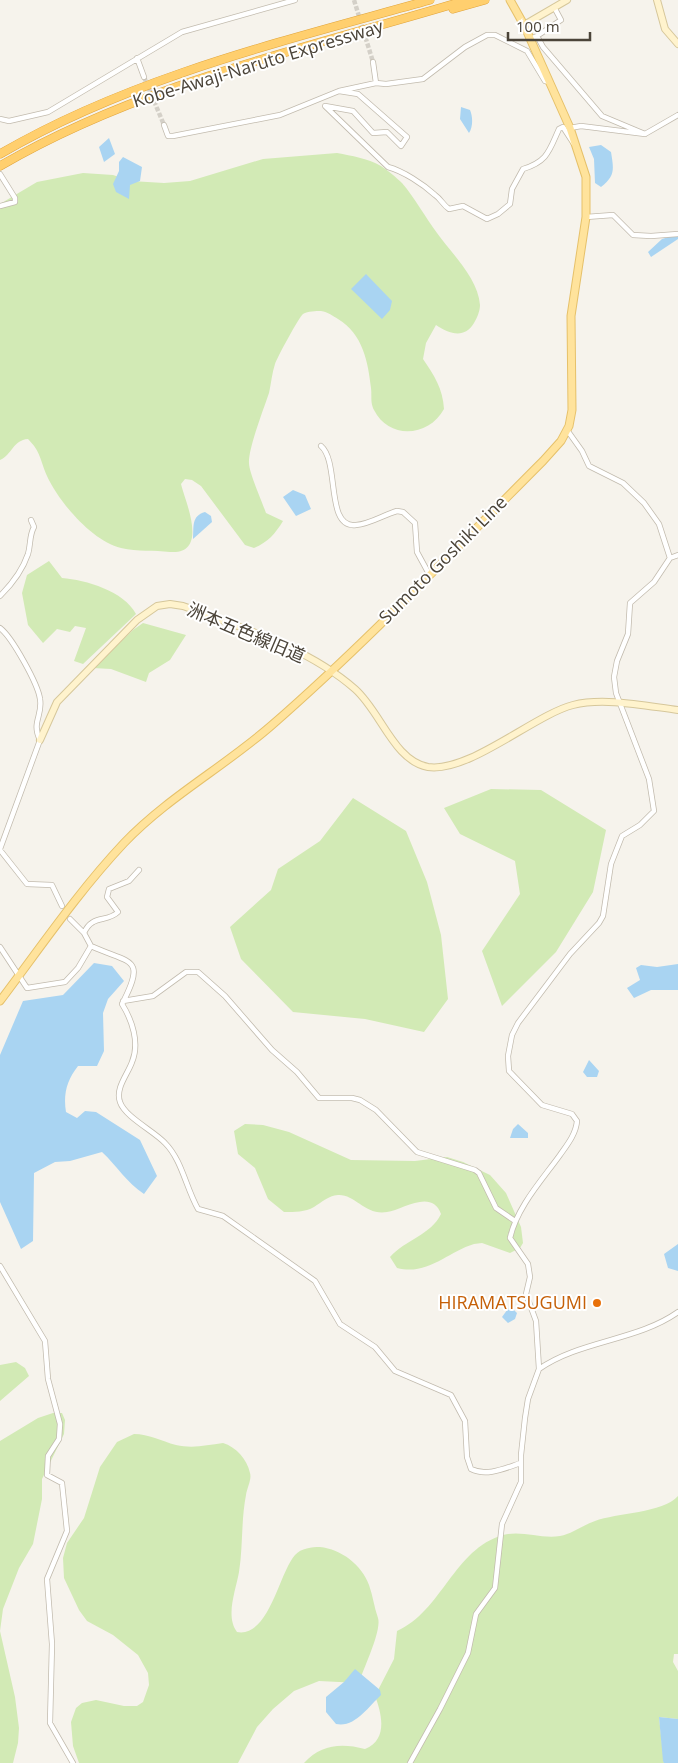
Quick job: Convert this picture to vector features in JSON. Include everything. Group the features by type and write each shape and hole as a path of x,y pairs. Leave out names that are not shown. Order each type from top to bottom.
{"highway":[{"path":"374,16 419,0"},
{"name":"Kobe-Awaji-Naruto Expressway","path":"0,154 61,121 179,74 430,0"},
{"name":"Kobe-Awaji-Naruto Expressway","path":"0,166 66,131 183,84 467,0"},
{"path":"416,16 442,12 485,0"}],"main road":[{"name":"Sumoto Goshiki Line","path":"0,1001 97,872 147,820 172,798 257,737 330,671 548,456 567,430 574,396 571,316 586,217 585,171 534,37 524,25 510,1"}],"street":[{"path":"0,119 10,121 48,112 182,32 295,0"},
{"path":"524,25 567,0"},
{"path":"657,0 665,29 678,44"},
{"path":"554,7 561,20 534,37 594,109 608,120 645,134"},
{"path":"164,125 168,136 173,136 280,115 339,91 376,83 386,84 423,79 465,47 487,35 495,35 527,51 544,81 550,82"},
{"path":"137,58 144,77"},
{"path":"373,62 376,83"},
{"path":"339,91 358,94 406,137 401,146 387,132 373,133 353,111 325,106 388,167 396,169 437,196 441,204 449,209 463,206 486,219 498,214 510,204 512,188 523,169 536,165 546,158 558,129 563,127 572,143 577,146"},
{"path":"570,128 581,126 645,134 678,115"},
{"path":"0,174 15,198 15,202 0,206"},
{"path":"586,217 613,215 633,235 678,234"},
{"path":"567,430 582,451 589,466 623,483 644,503 659,524 670,558"},
{"path":"321,446 329,456 334,500 338,513 344,522 349,526 357,525 397,511 403,512 415,523 417,552 429,574"},
{"path":"0,596 24,563 29,552 30,535 34,527 31,520"},
{"path":"410,1763 468,1653 476,1614 495,1588 502,1524 521,1482 521,1463 528,1399 539,1369 536,1321 526,1294 530,1277 528,1264 510,1238 515,1221 567,1145 577,1127 577,1122 572,1114 542,1104 510,1071 508,1056 512,1035 518,1023 570,954 599,923 603,916 611,864 622,836 640,825 654,811 649,779 622,704 616,693 614,677 617,661 628,634 630,603 654,582 670,558 678,555"},
{"name":"洲本五色線旧道","path":"0,849 40,740 55,706 62,696 137,620 150,609 163,605 183,606 256,633 300,653 330,671 355,689 370,704 404,755 428,766 446,766 471,756 573,705 598,702 678,710"},
{"path":"0,628 14,645 38,689 41,704 35,730 40,740"},
{"path":"0,849 27,884 52,885 62,906"},
{"path":"84,933 87,926 97,919 116,915 118,912 107,897 109,889 130,881 139,870"},
{"path":"70,918 84,933 91,946 128,961 133,967 134,980 122,1004 132,1019 135,1050 133,1062 119,1090 120,1102 126,1112 166,1144 176,1159 198,1209 223,1216 315,1281 340,1324 375,1346 395,1371 451,1395 465,1421 467,1457 471,1468 478,1472 490,1472 521,1463"},
{"path":"0,947 27,988 65,982 78,968 91,946"},
{"path":"123,1001 153,996 186,972 198,972 225,996 272,1050 297,1072 319,1098 352,1098 360,1100 376,1110 418,1152 475,1170 479,1173 496,1208 515,1221"},
{"path":"0,1266 45,1341 48,1379 60,1424 59,1439 48,1456 46,1466 47,1475 62,1483 67,1531 47,1579 52,1644 50,1723 73,1763"},
{"path":"539,1369 598,1344 652,1326 678,1312"}],"green space":[{"path":"337,153 376,163 400,181 475,285 480,307 476,319 470,328 461,333 451,333 436,325 426,343 423,359 437,382 442,395 444,409 437,418 419,430 409,431 399,430 381,420 372,404 368,368 359,341 346,325 328,313 312,311 303,314 277,360 269,393 251,448 249,457 250,468 266,513 283,521 271,537 259,546 254,548 245,545 201,486 192,480 185,479 181,484 192,526 192,536 189,545 182,551 170,552 121,548 110,544 88,529 68,508 52,486 38,452 28,439 19,442 0,460 0,204 37,182 83,173 113,175 131,181 164,183 190,181 263,159"},
{"path":"49,561 62,578 82,581 104,588 123,599 136,614 83,664 74,661 86,628 75,626 70,632 57,629 43,643 28,625 22,593 27,575"},
{"path":"143,623 186,635 170,660 149,673 146,682 111,669 93,668 133,630"},
{"path":"491,789 541,790 606,830 593,892 556,952 502,1006 482,951 520,894 515,861 460,834 444,808"},
{"path":"353,798 406,831 427,882 441,935 448,999 424,1032 365,1019 293,1012 241,959 230,927 271,890 278,869 320,841"},
{"path":"245,1124 263,1125 289,1132 351,1160 415,1161 447,1157 463,1162 490,1175 506,1193 521,1227 523,1243 520,1248 510,1253 482,1243 474,1244 428,1266 408,1270 397,1268 390,1257 437,1221 441,1214 437,1206 431,1202 424,1201 387,1212 380,1212 373,1211 350,1198 338,1195 328,1198 307,1210 284,1212 268,1199 255,1168 238,1154 234,1131"},
{"path":"16,1362 25,1368 29,1376 0,1401 0,1365"},
{"path":"53,1413 62,1413 65,1420 64,1434 42,1479 42,1499 33,1544 19,1568 3,1609 0,1631 0,1441 38,1418"},
{"path":"134,1434 150,1436 188,1447 223,1443 244,1458 250,1478 244,1505 239,1572 232,1603 232,1618 237,1632 248,1631 257,1625 265,1615 289,1564 295,1555 303,1549 328,1548 350,1559 366,1578 370,1589 378,1624 375,1641 359,1683 319,1681 294,1691 273,1709 257,1727 238,1763 79,1763 73,1746 71,1722 76,1708 82,1703 96,1700 124,1706 137,1706 143,1702 149,1685 148,1673 138,1655 113,1635 87,1621 79,1610 64,1578 63,1558 67,1543 84,1518 100,1467 117,1442"},
{"path":"678,1496 678,1654 674,1654 673,1662 678,1671 678,1719 659,1717 664,1763 304,1763 317,1752 325,1749 348,1746 365,1749 377,1739 380,1733 381,1718 375,1696 394,1659 397,1631 412,1622 426,1610 460,1566 486,1542 510,1534 560,1536 604,1518 662,1506"},
{"path":"0,1631 15,1697 19,1728 18,1743 13,1763 0,1763"}],"water":[{"path":"461,107 470,110 471,113 472,125 469,133 460,119"},
{"path":"109,138 115,154 104,162 99,147"},
{"path":"601,145 611,152 613,168 611,176 601,187 595,183 594,159 589,147"},
{"path":"123,157 142,167 140,181 130,185 129,199 116,192 113,184 119,171 119,162"},
{"path":"678,234 678,239 651,257 648,252 662,239"},
{"path":"366,274 392,301 390,310 382,319 351,289"},
{"path":"293,490 305,495 311,509 296,516 283,497"},
{"path":"205,512 211,516 212,522 193,539 195,519"},
{"path":"94,963 112,966 124,981 108,999 103,1013 104,1051 97,1066 78,1066 74,1071 66,1093 66,1112 77,1118 85,1111 96,1112 140,1140 157,1176 144,1194 132,1185 102,1152 70,1161 55,1162 34,1173 33,1241 21,1249 0,1202 0,1055 23,1001 63,995"},
{"path":"678,964 678,990 651,990 634,998 627,988 640,980 636,968 641,965 657,967"},
{"path":"589,1060 599,1071 597,1077 587,1077 583,1072"},
{"path":"518,1124 528,1133 528,1138 510,1138 513,1129"},
{"path":"678,1244 678,1271 668,1268 664,1254"},
{"path":"510,1306 517,1313 515,1319 508,1323 502,1317"},
{"path":"355,1669 380,1690 381,1695 355,1720 349,1723 336,1724 326,1712 326,1697 344,1682"},
{"path":"659,1717 678,1719 678,1763 664,1763 663,1761"}],"tunnel":[{"path":"354,0 373,62"},
{"path":"144,77 164,125"}],"place":[{"name":"HIRAMATSUGUMI","path":"597,1303"}]}
